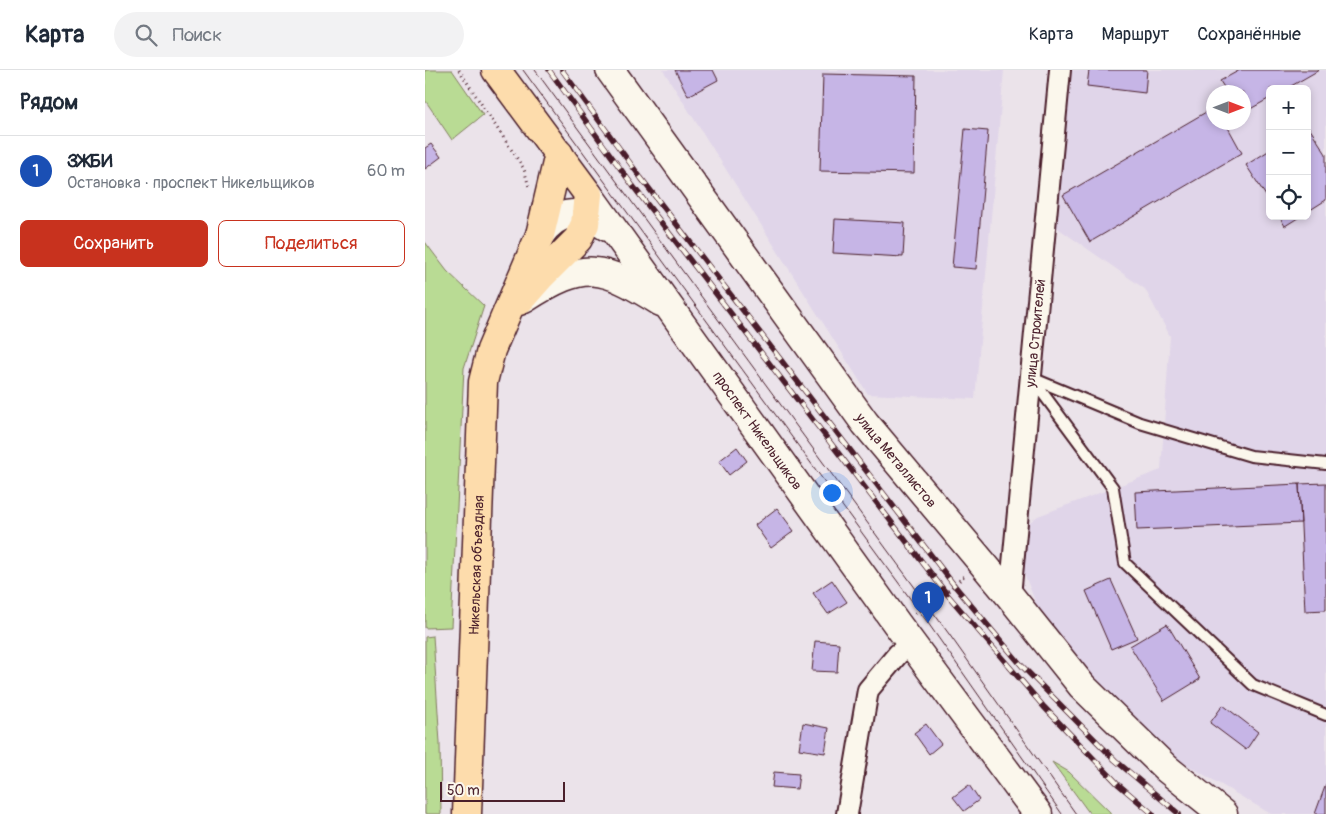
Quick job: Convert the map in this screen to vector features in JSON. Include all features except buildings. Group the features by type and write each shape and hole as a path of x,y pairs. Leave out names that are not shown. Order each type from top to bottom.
{"main road":[{"name":"проспект Никельщиков","path":"495,70 559,154 587,205 619,235 905,634 1038,814"},
{"name":"улица Металлистов","path":"610,70 865,423 1083,686 1167,769 1223,814"},
{"name":"Никельская объездная","path":"467,814 483,382 491,350 509,313 540,235 559,154"},
{"path":"540,235 555,218 571,214 587,205"},
{"path":"509,313 541,276 578,239 582,232 587,205"},
{"path":"509,313 546,285 568,275 588,271 607,273 636,287 671,308"}],"street":[{"name":"улица Строителей","path":"1010,596 1060,70"},
{"path":"847,814 868,690 898,654 905,634"}],"lane":[{"path":"1031,377 1140,423 1251,456 1326,464"},
{"path":"1031,377 1113,488 1125,563 1253,685 1326,715"},
{"path":"1306,706 1326,706"}],"path":[{"path":"459,70 524,169 530,192"},
{"path":"905,634 979,560"}],"shaded area":[{"path":"663,70 1004,70 975,399 868,394"},
{"path":"1065,70 1326,70 1326,814 1271,814 1155,746 1049,637 1010,537 1038,516 1161,470 1170,336 1145,289 1049,222"}],"green space":[{"path":"425,70 452,70 483,115 452,140 425,100"},
{"path":"425,242 447,271 484,306 464,368 451,627 425,628"},
{"path":"433,636 440,743 441,814 425,814 425,637"},
{"path":"1052,762 1069,772 1112,814 1090,814"}],"tram line":[{"path":"523,70 928,623 1062,814"},
{"path":"535,70 949,634 1076,814"}],"railway":[{"path":"549,70 633,186 946,593 1044,707 1119,785 1153,814"},
{"path":"562,70 641,178 954,585 1022,666 1115,760 1179,814"}],"place":[{"name":"ЗЖБИ","path":"928,623"}]}
